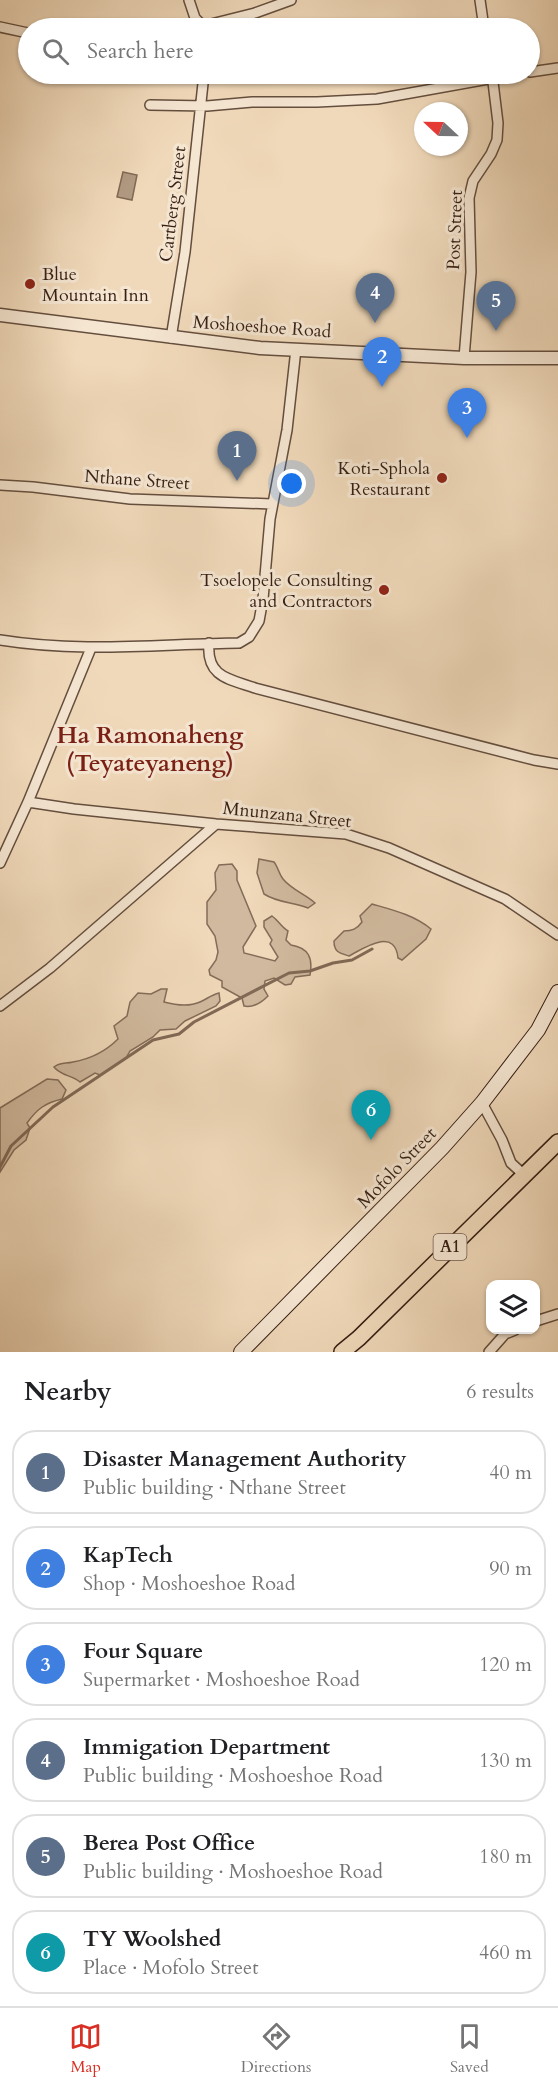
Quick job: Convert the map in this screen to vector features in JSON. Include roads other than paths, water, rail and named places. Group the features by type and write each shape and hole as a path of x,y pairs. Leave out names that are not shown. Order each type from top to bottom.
{"main road":[{"name":"Mofolo Street","path":"241,1352 442,1148 482,1103 538,1030 558,992"},
{"name":"A1","path":"342,1352 359,1338 558,1142"}],"street":[{"path":"189,0 195,18"},
{"path":"237,18 291,0"},
{"path":"480,0 483,18"},
{"path":"0,27 18,31"},
{"path":"540,71 558,68"},
{"name":"Cartberg Street","path":"171,338 185,252 203,84"},
{"path":"150,105 201,106 252,102 377,99 449,84"},
{"name":"Post Street","path":"464,358 471,272 469,198 473,181 491,154 497,140 498,123 493,84"},
{"name":"Moshoeshoe Road","path":"0,315 260,348 464,358 558,358"},
{"path":"0,640 34,645 91,648 239,643 249,637 259,621 263,599 272,504 287,430 296,349"},
{"name":"Nthane Street","path":"0,486 33,487 130,499 272,504"},
{"path":"208,643 211,666 220,675 247,685 534,760 558,764"},
{"path":"0,863 28,802 91,648"},
{"name":"Mnunzana Street","path":"28,802 216,824 346,834 389,848 505,899 558,934"},
{"path":"0,1006 50,968 216,824"},
{"path":"482,1103 512,1163 523,1174"},
{"path":"540,1320 558,1314"},
{"path":"489,1352 506,1334"}],"waterway":[{"path":"0,1167 11,1146 53,1107 153,1040 179,1034 194,1022 289,973 310,971 333,963 352,960 372,949"}],"place":[{"name":"Blue Mountain Inn","path":"30,284"},
{"name":"Immigation Department","path":"375,323"},
{"name":"Berea Post Office","path":"496,331"},
{"name":"KapTech","path":"382,387"},
{"name":"Four Square","path":"467,438"},
{"name":"Koti-Sphola Restaurant","path":"442,478"},
{"name":"Disaster Management Authority","path":"237,481"},
{"name":"Tsoelopele Consulting and Contractors","path":"384,590"},
{"name":"TY Woolshed","path":"371,1140"}],"district":[{"name":"Ha Ramonaheng (Teyateyaneng)","path":"150,749"}]}
